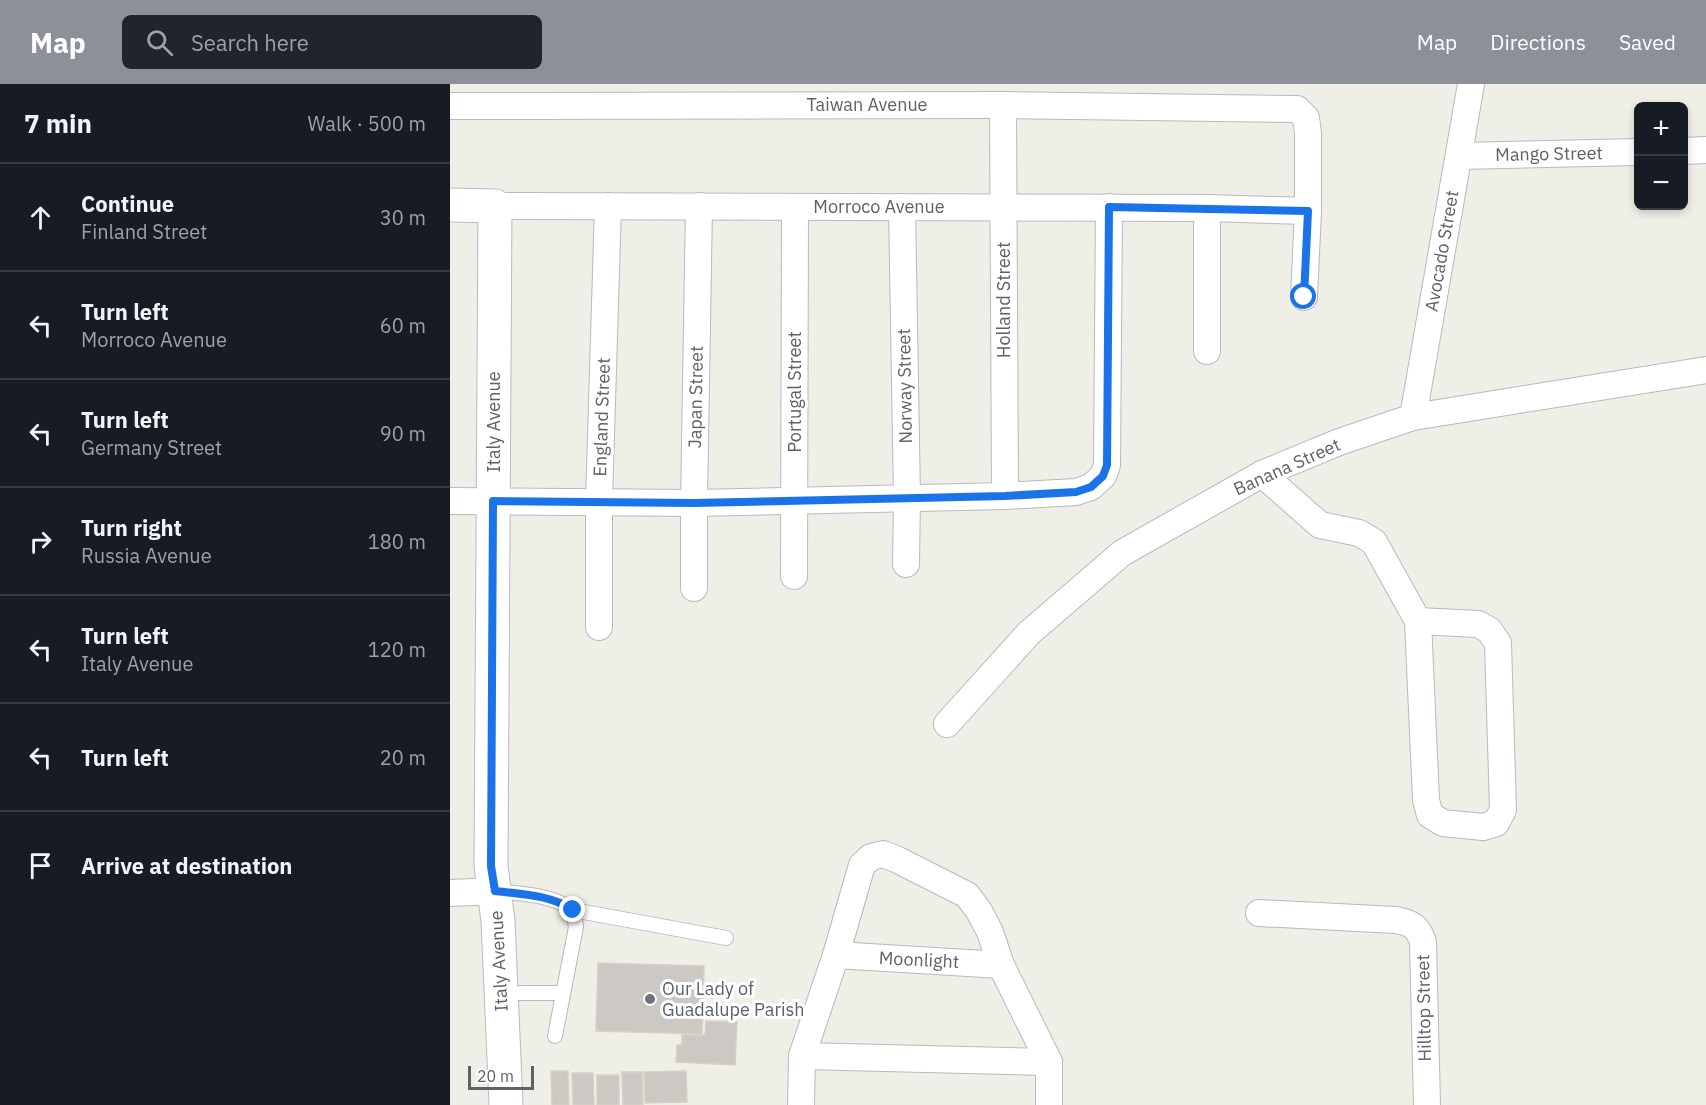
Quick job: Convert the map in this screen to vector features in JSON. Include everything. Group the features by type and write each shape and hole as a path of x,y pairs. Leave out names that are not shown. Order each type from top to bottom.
{"street":[{"name":"Avocado Street","path":"1413,417 1471,84"},
{"name":"Taiwan Avenue","path":"450,106 1003,105 1297,109 1306,118 1308,133 1308,211"},
{"name":"Holland Street","path":"1003,105 1005,496"},
{"path":"1688,151 1706,150"},
{"name":"Mango Street","path":"1459,156 1634,152"},
{"name":"Morroco Avenue","path":"450,205 1109,207 1308,211"},
{"name":"Italy Avenue","path":"495,206 491,866 495,891 506,1105"},
{"name":"England Street","path":"599,627 599,501 608,207"},
{"name":"Japan Street","path":"694,588 699,207"},
{"name":"Portugal Street","path":"794,576 795,207"},
{"name":"Norway Street","path":"902,207 906,564"},
{"path":"450,501 694,503 794,501 1005,496 1076,492 1091,487 1103,476 1107,465 1109,207"},
{"path":"1207,208 1207,351"},
{"path":"1304,297 1308,211"},
{"name":"Banana Street","path":"947,724 1029,633 1122,553 1262,474 1339,442 1413,417 1706,370"},
{"path":"1262,474 1320,525 1359,532 1374,542 1418,621 1426,800 1430,815 1443,824 1483,827 1497,823 1503,810 1498,643 1489,630 1478,624 1418,621"},
{"path":"801,1105 802,1056 836,955 862,865 870,857 883,854 967,896 979,911 987,925 1001,964 1049,1062 1049,1105"},
{"path":"450,894 495,891"},
{"name":"Hilltop Street","path":"1259,913 1396,920 1409,922 1419,930 1423,942 1427,1105"},
{"name":"Moonlight","path":"836,955 1001,964"},
{"path":"802,1056 1049,1062"}],"lane":[{"path":"495,891 562,902 573,910 726,938"},
{"path":"555,1036 576,927 573,910"},
{"path":"500,993 563,993"}],"building":[{"name":"Our Lady of Guadalupe Parish","path":"598,963 704,966 702,1034 596,1031"},
{"path":"706,1021 737,1022 735,1065 676,1062 677,1045 682,1045 682,1035 705,1035"},
{"path":"551,1071 568,1071 569,1105 552,1105"},
{"path":"686,1071 687,1102 645,1103 644,1072"},
{"path":"622,1072 642,1072 643,1105 623,1105"},
{"path":"572,1073 593,1073 594,1105 573,1105"},
{"path":"597,1075 619,1075 619,1105 597,1105"}],"place":[{"name":"Our Lady of Guadalupe Parish","path":"650,999"}],"route":[{"path":"573,910 562,902 495,891 491,866 493,501 694,503 1005,496 1076,492 1091,487 1103,476 1107,465 1109,207 1308,211 1304,297"}]}
